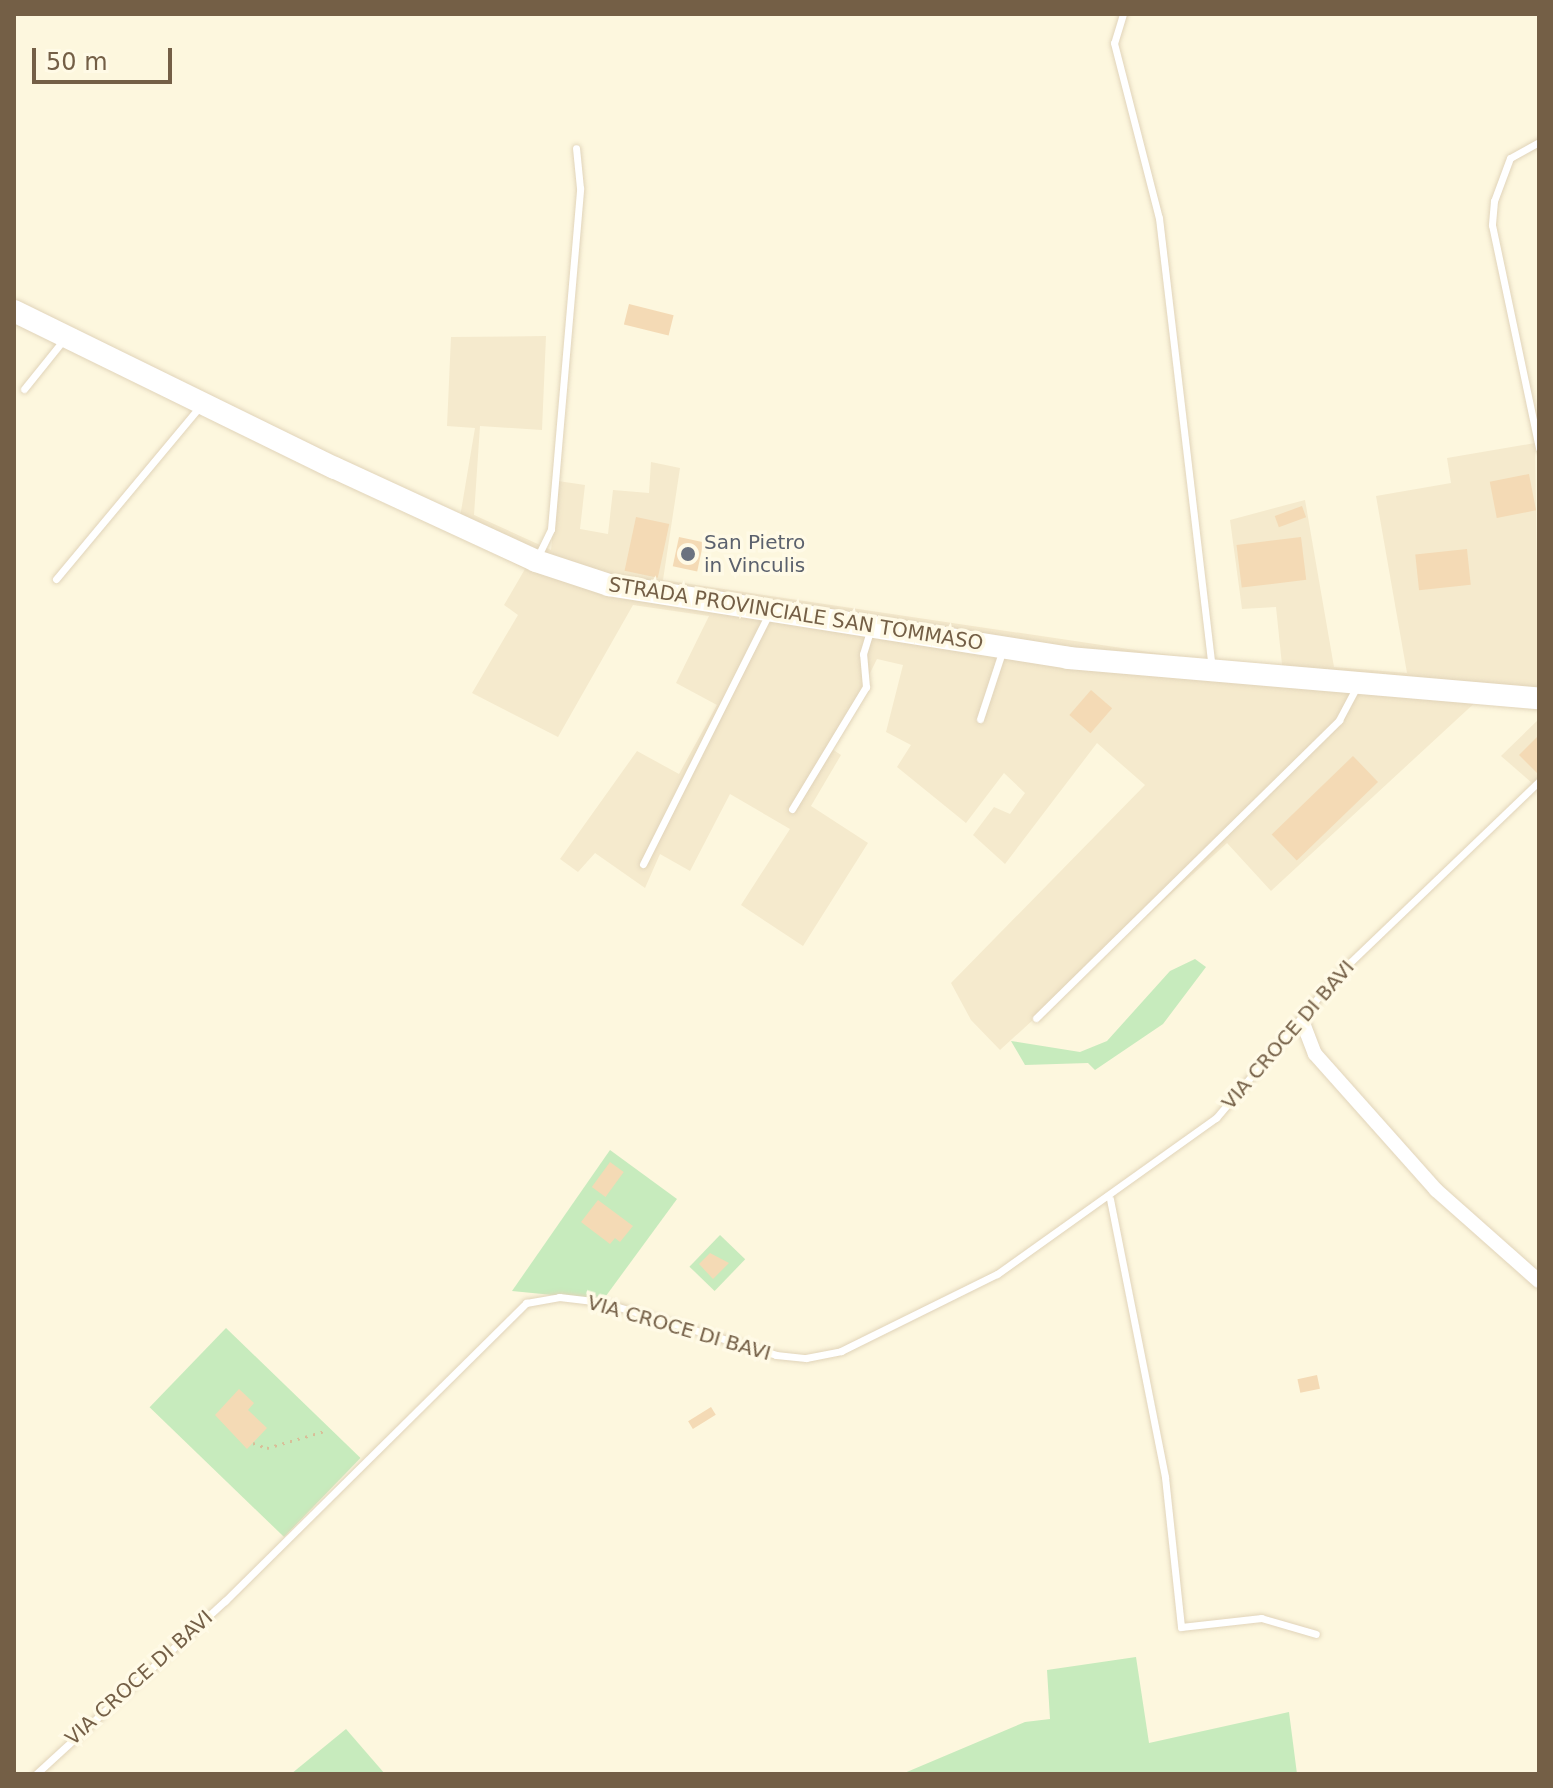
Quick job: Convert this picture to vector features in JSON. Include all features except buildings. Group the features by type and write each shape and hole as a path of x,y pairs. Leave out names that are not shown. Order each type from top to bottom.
{"street":[{"name":"STRADA PROVINCIALE SAN TOMMASO","path":"14,311 536,561 609,585 1004,648 1213,673 1539,698"},
{"path":"1303,1023 1315,1054 1436,1190 1539,1281"}],"lane":[{"path":"1123,14 1114,43 1159,218 1213,673"},
{"path":"1539,142 1510,158 1492,225 1539,448"},
{"path":"536,561 551,529 580,188 576,148"},
{"path":"24,389 66,337"},
{"path":"56,579 202,403"},
{"path":"643,864 770,612"},
{"path":"792,809 866,687 863,654 870,629"},
{"path":"980,719 1004,648"},
{"path":"1036,1018 1339,720 1359,683"},
{"name":"VIA CROCE DI BAVI","path":"36,1774 225,1601 526,1303 559,1297 602,1302 776,1355 806,1358 841,1351 997,1274 1110,1199 1216,1118 1303,1023 1338,974 1539,781"},
{"path":"1110,1199 1165,1477 1181,1627 1261,1618 1316,1634"}],"path":[{"path":"253,1443 267,1448 325,1431"}],"shaded area":[{"path":"546,336 542,430 480,426 474,515 551,550 558,481 585,485 580,529 608,534 613,490 649,493 651,462 680,468 663,580 1209,661 1282,665 1276,607 1242,609 1230,520 1305,500 1334,667 1407,673 1376,496 1451,483 1447,458 1535,443 1539,702 1480,698 1271,891 1227,843 1000,1050 971,1020 951,983 1145,785 1097,743 1005,864 973,835 994,807 1010,814 1025,793 1004,773 966,823 897,767 911,745 886,732 903,665 877,659 832,749 841,755 811,806 868,843 803,946 741,905 790,829 730,794 690,871 660,854 645,888 595,853 578,872 560,859 637,751 679,774 717,705 676,683 709,616 633,605 558,737 472,693 518,615 504,605 525,569 457,535 475,428 447,426 451,337"},
{"path":"1539,719 1539,789 1501,756"}],"green space":[{"path":"1195,959 1206,967 1163,1024 1095,1070 1088,1063 1025,1065 1011,1041 1080,1052 1107,1041 1170,971"},
{"path":"610,1150 677,1199 603,1300 512,1291"},
{"path":"720,1235 745,1259 715,1291 689,1267"},
{"path":"226,1328 361,1458 284,1537 150,1407"},
{"path":"1136,1657 1149,1743 1289,1712 1297,1774 902,1774 1025,1722 1050,1719 1047,1670"},
{"path":"346,1729 385,1774 291,1774"}],"place":[{"name":"San Pietro in Vinculis","path":"688,554"}]}
